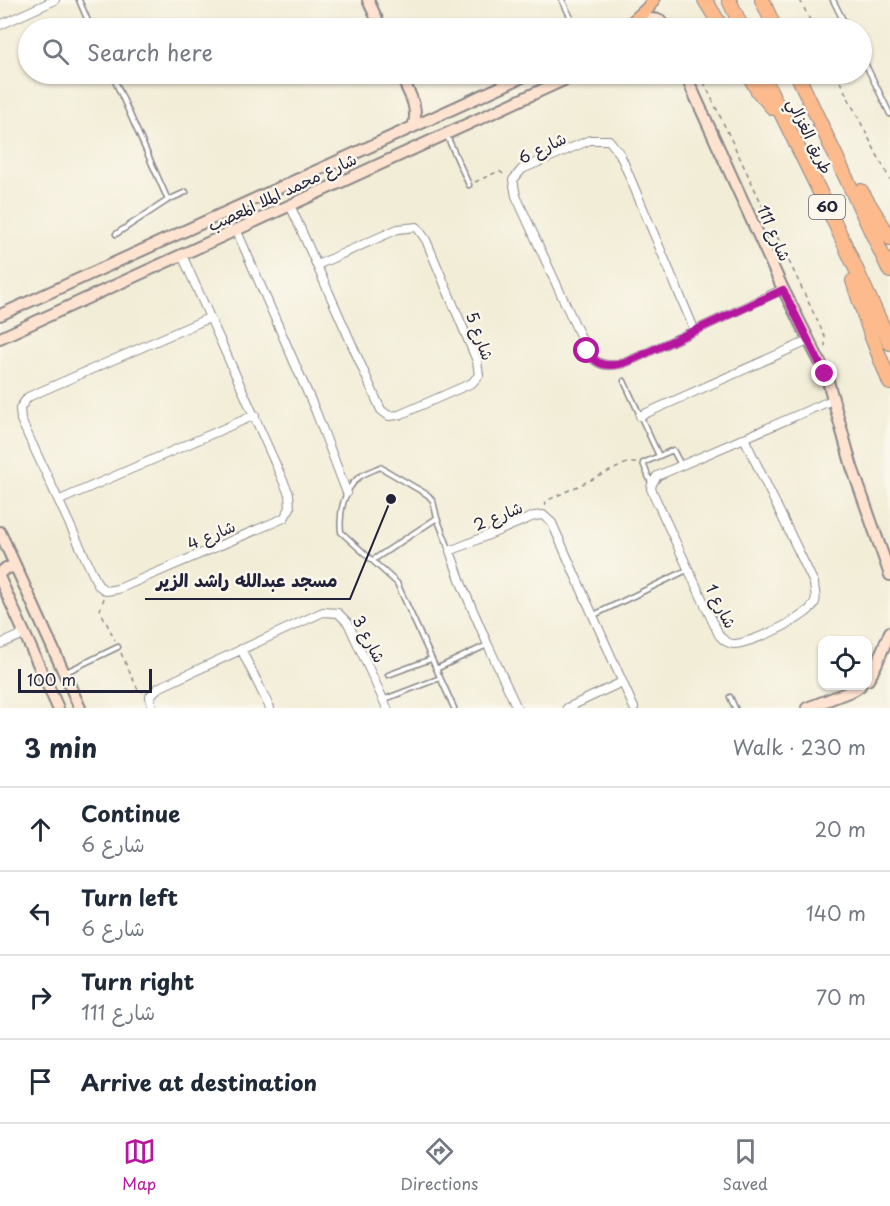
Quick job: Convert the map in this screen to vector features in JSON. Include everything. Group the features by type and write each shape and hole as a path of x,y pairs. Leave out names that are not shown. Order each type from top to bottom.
{"highway":[{"path":"705,0 716,18"},
{"path":"729,0 737,18"},
{"path":"762,0 770,18"},
{"path":"754,84 784,120"},
{"name":"طريق الغزالي","path":"767,84 890,343"},
{"name":"طريق الغزالي","path":"802,84 890,271"},
{"path":"827,134 890,238"},
{"path":"833,219 871,335 890,383"}],"main road":[{"path":"638,18 653,0"}],"street":[{"path":"0,26 55,0"},
{"path":"368,0 376,18"},
{"path":"405,84 416,114 413,127"},
{"name":"شارع محمد الملا المعصب","path":"0,315 507,84"},
{"name":"شارع محمد الملا المعصب","path":"0,338 555,84"},
{"name":"شارع 111","path":"690,84 783,290 825,374 852,467 890,575"},
{"path":"414,105 421,112 434,117"},
{"name":"شارع 6","path":"695,331 620,154 609,140 590,140 522,169 513,180 516,196 592,358 600,364 612,365 631,359 695,331 783,290"},
{"name":"شارع 5","path":"290,205 381,410 389,416 399,415 472,383 479,375 477,361 426,240 417,227 398,229 317,265"},
{"path":"236,229 316,412 347,493"},
{"name":"شارع 4","path":"182,255 289,494 290,508 284,518 118,589 106,591 98,585 21,420 20,408 28,397 209,318"},
{"path":"56,290 55,299 64,309"},
{"path":"36,299 45,308 45,317"},
{"path":"640,416 808,341"},
{"path":"652,484 657,476 832,400"},
{"path":"60,500 255,415"},
{"name":"شارع 1","path":"652,484 651,489 718,635 725,642 747,643 800,617 810,610 815,602 814,584 744,438"},
{"name":"شارع 2","path":"450,551 534,516 543,515 552,523 634,708"},
{"path":"0,531 80,708"},
{"path":"450,551 462,585 518,708"},
{"path":"0,561 7,557 9,552"},
{"path":"0,573 6,568 16,567"},
{"path":"0,579 58,708"},
{"name":"شارع 3","path":"152,708 150,696 158,688 323,612 338,613 348,623 387,708"},
{"path":"872,667 890,632"},
{"path":"0,645 24,634"},
{"path":"242,649 270,708"},
{"path":"567,708 622,682"},
{"path":"807,708 854,690"}],"lane":[{"path":"79,0 87,18"},
{"path":"562,0 571,18"},
{"path":"833,0 842,18"},
{"path":"872,79 890,114"},
{"path":"116,84 168,200"},
{"path":"446,134 469,185"},
{"path":"116,234 168,200 186,192"},
{"path":"624,381 659,456"},
{"path":"652,484 643,463 673,450 681,465"},
{"path":"450,551 437,518 434,501 428,495 380,467 358,478 347,493 339,516 341,532 398,583 454,708"},
{"path":"372,560 437,518"},
{"path":"594,615 688,569"},
{"path":"435,669 488,645"},
{"path":"64,673 118,647"},
{"path":"388,675 431,658"},
{"path":"384,700 440,678"},
{"path":"730,697 735,708"}],"path":[{"path":"800,0 809,18"},
{"path":"705,84 825,337 825,355"},
{"path":"842,84 890,180"},
{"path":"469,185 499,171 513,180"},
{"path":"543,515 546,501 627,463 643,463"}],"place":[{"name":"مسجد عبدالله راشد الزير","path":"391,499"}],"route":[{"path":"587,351 600,364 612,365 695,331 783,290 825,374"}]}
